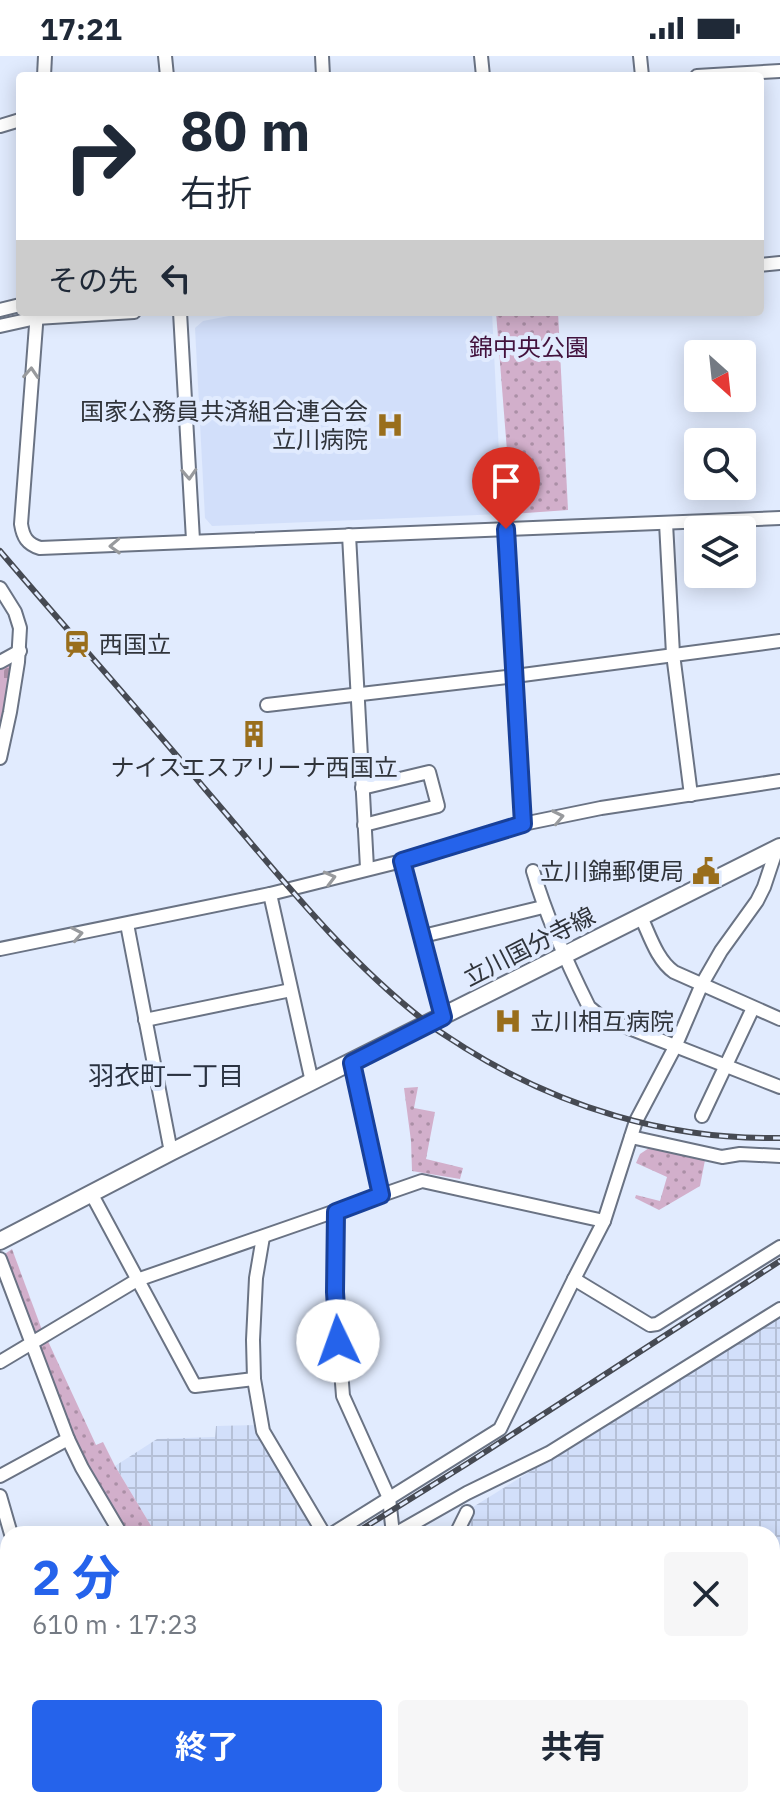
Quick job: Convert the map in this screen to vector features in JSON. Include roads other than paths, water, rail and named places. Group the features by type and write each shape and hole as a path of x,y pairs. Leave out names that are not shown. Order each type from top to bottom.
{"main road":[{"name":"立川国分寺線","path":"0,1240 778,848"}],"street":[{"path":"0,326 34,316"},
{"path":"37,316 21,524 27,541 40,548 780,518"},
{"path":"180,316 193,540"},
{"path":"666,523 673,654 691,795"},
{"path":"506,529 523,824"},
{"path":"349,535 367,868"},
{"path":"0,588 15,612 20,628 20,651 0,758"},
{"path":"267,705 780,641"},
{"path":"0,662 20,651"},
{"path":"362,788 429,772 438,806 364,825"},
{"path":"0,949 270,894 402,861 523,824 601,808 780,781"},
{"path":"345,1526 500,1429 604,1221 636,1121 675,1047 702,984 757,901 778,848"},
{"path":"402,861 443,1017"},
{"path":"533,871 543,907 593,1012 780,1087"},
{"path":"270,894 312,1082"},
{"path":"423,936 543,907"},
{"path":"641,917 667,967 780,1019"},
{"path":"127,924 171,1152"},
{"path":"145,1020 291,990"},
{"path":"702,1116 753,1008"},
{"path":"352,1063 381,1195"},
{"path":"631,1137 722,1157 740,1154 780,1156"},
{"path":"0,1362 137,1280 422,1181 604,1221"},
{"path":"91,1193 195,1386 254,1379"},
{"path":"336,1212 335,1292 343,1396 389,1498 393,1526"},
{"path":"263,1237 256,1278 253,1340 254,1379 263,1431 319,1526"},
{"path":"574,1279 650,1325 657,1324 780,1247"},
{"path":"0,1259 68,1439 116,1526"},
{"path":"408,1526 549,1453 780,1309"},
{"path":"0,1476 68,1439"},
{"path":"0,1496 9,1526"},
{"path":"460,1526 467,1512"}],"railway":[{"path":"0,551 312,913 369,972 430,1025 501,1069 576,1103 616,1116 697,1133 780,1138"},
{"path":"367,1526 780,1261"}],"place":[{"name":"国家公務員共済組合連合会 立川病院","path":"390,425"},
{"name":"西国立","path":"77,644"},
{"name":"ナイスエスアリーナ西国立","path":"254,734"},
{"name":"立川錦郵便局","path":"706,871"},
{"name":"立川相互病院","path":"508,1021"}],"district":[{"name":"羽衣町一丁目","path":"166,1075"}],"park label":[{"name":"錦中央公園","path":"529,347"}]}
